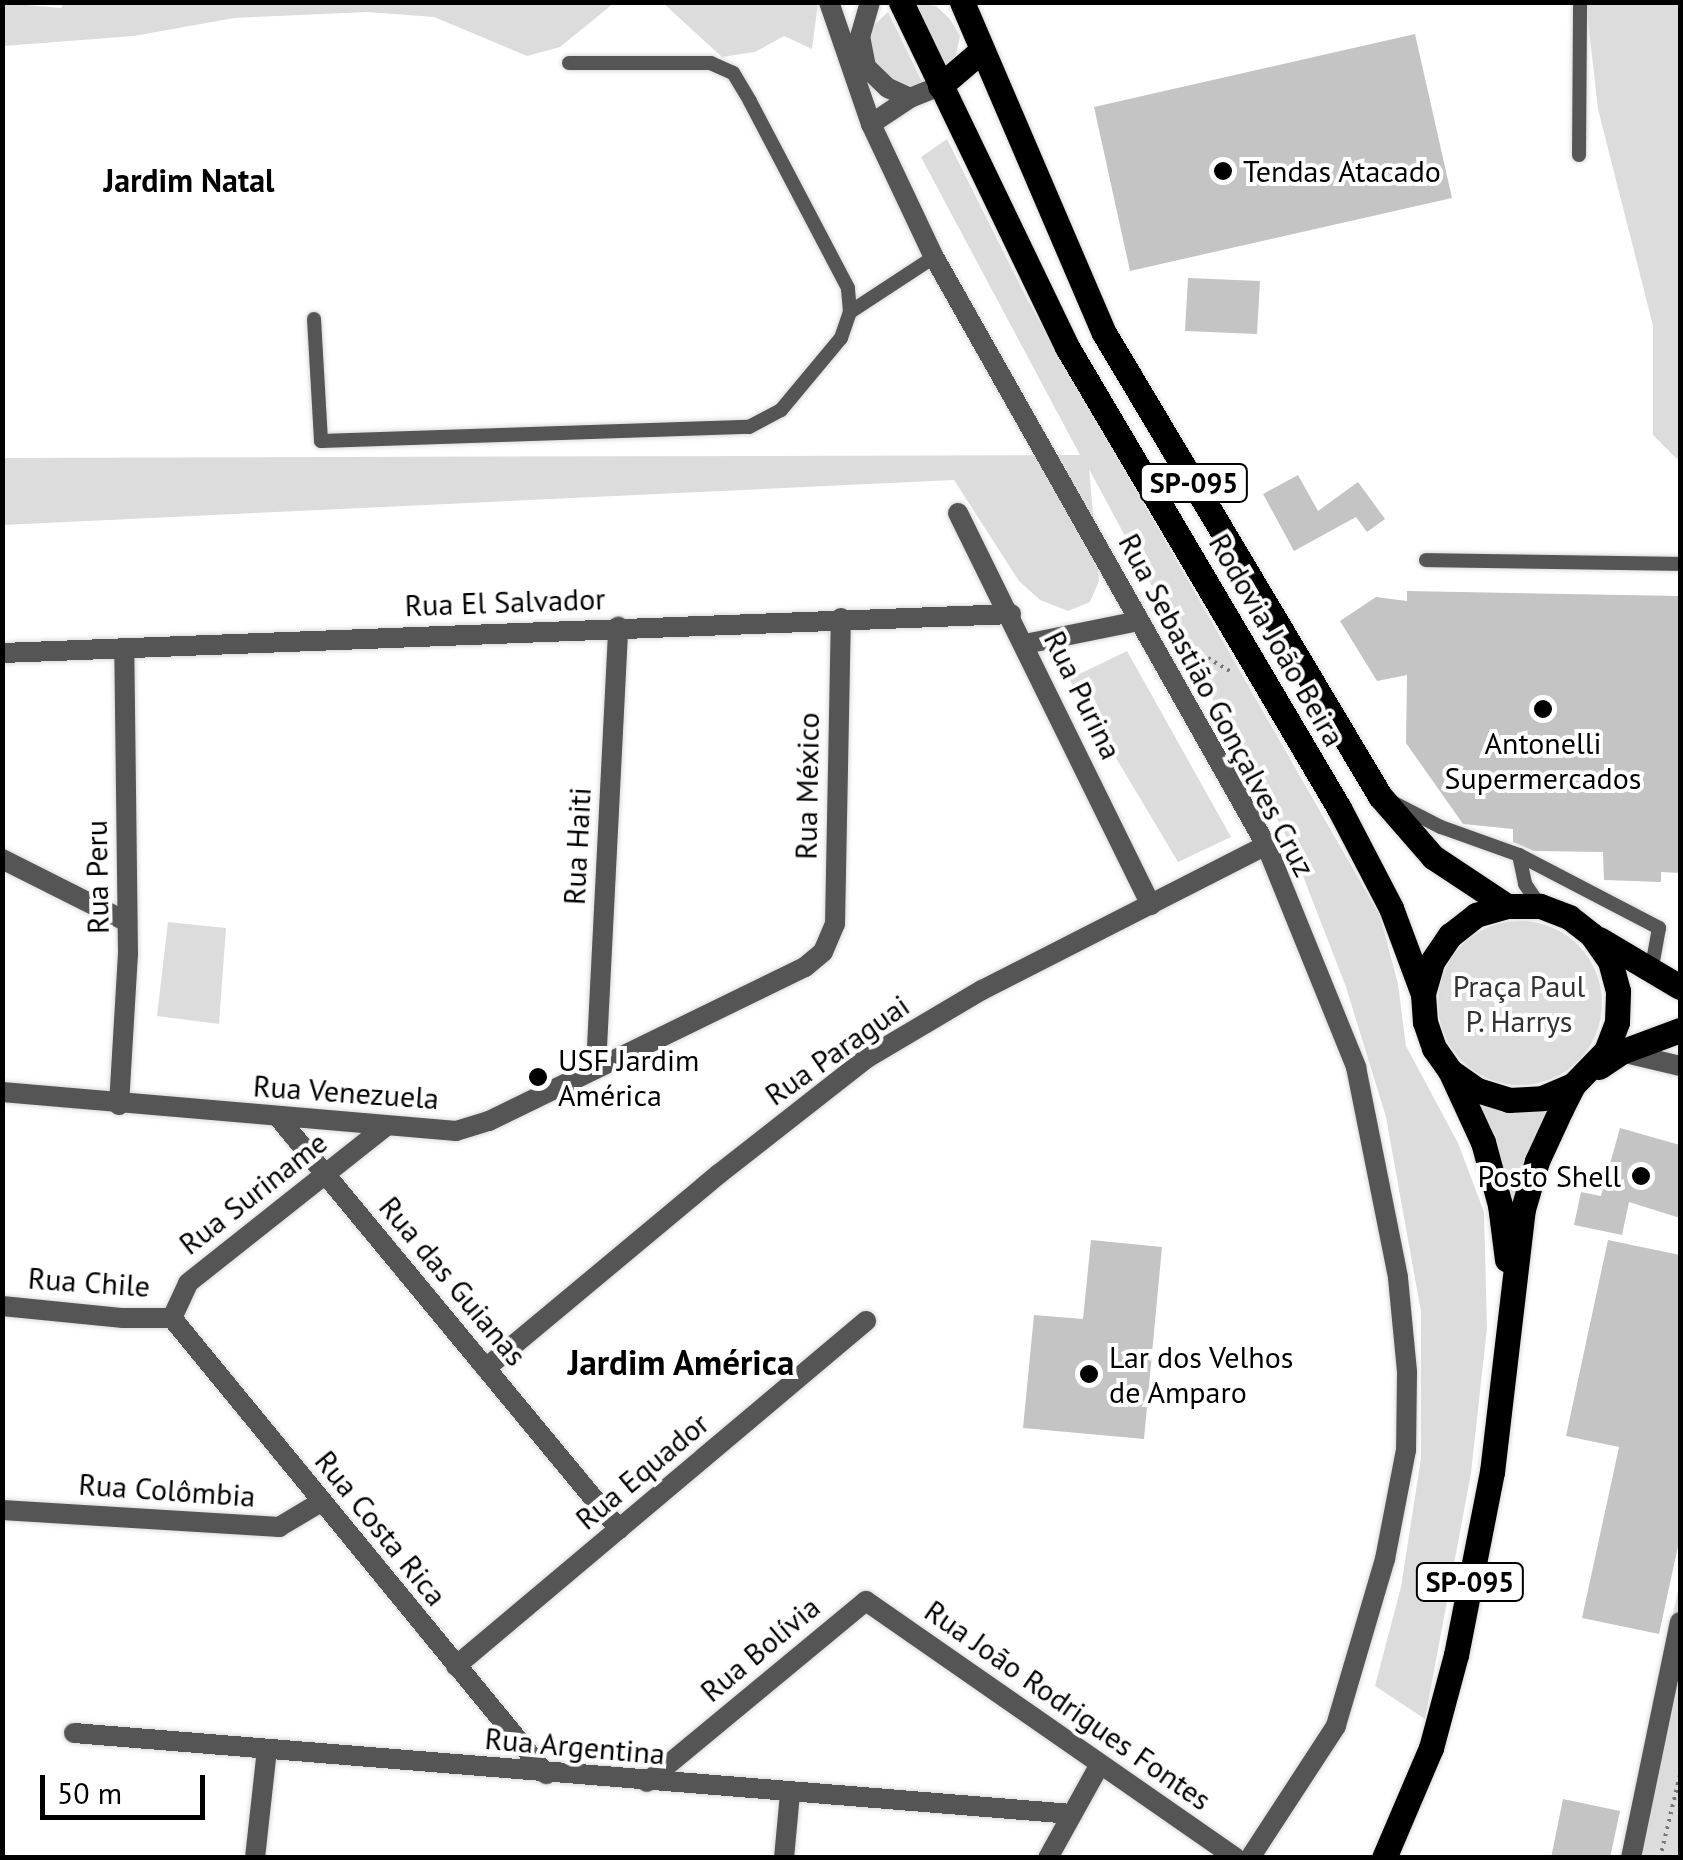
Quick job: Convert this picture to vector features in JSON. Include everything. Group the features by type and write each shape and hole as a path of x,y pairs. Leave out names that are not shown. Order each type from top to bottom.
{"main road":[{"name":"Rodovia João Beira","path":"901,2 1067,346 1348,825 1392,908 1423,994"},
{"name":"Rodovia João Beira","path":"962,2 1104,332 1380,796 1433,857 1508,906"},
{"path":"940,86 982,50"},
{"path":"1423,994 1432,962 1450,935 1476,916 1508,906 1540,906 1569,917 1592,936 1680,987"},
{"name":"SP-095","path":"1384,1858 1432,1748 1456,1655 1492,1472 1522,1209 1537,1161 1580,1080 1606,1051 1618,1006 1610,961 1592,936"},
{"name":"SP-095","path":"1423,994 1424,1022 1434,1048 1450,1071 1483,1142 1500,1205 1511,1295"},
{"path":"1450,1071 1477,1090 1509,1100 1542,1098 1580,1080 1621,1052 1680,1030"}],"street":[{"name":"Rua Sebastião Gonçalves Cruz","path":"829,2 871,124 934,257 1266,845 1356,1067 1398,1278 1407,1372 1406,1450 1385,1559 1336,1726 1250,1858"},
{"path":"870,2 860,36 866,66 888,88 910,98"},
{"path":"871,124 910,98 940,86"},
{"name":"Rua Purina","path":"958,513 1151,905"},
{"name":"Rua El Salvador","path":"2,653 1010,614"},
{"name":"Rua México","path":"823,952 834,924 840,618"},
{"path":"1025,644 1139,621"},
{"name":"Rua Haiti","path":"596,1067 618,628"},
{"name":"Rua Peru","path":"119,1105 127,922 124,648"},
{"name":"Rua Paraguai","path":"486,1368 718,1174 867,1058 982,990 1266,845"},
{"path":"2,859 127,922"},
{"name":"Rua Venezuela","path":"2,1092 456,1131 489,1121 805,967 823,952"},
{"path":"1621,1052 1680,1066"},
{"name":"Rua das Guianas","path":"278,1117 619,1529"},
{"name":"Rua Suriname","path":"172,1318 188,1282 386,1126"},
{"name":"Rua Chile","path":"2,1306 123,1318 172,1318"},
{"name":"Rua Costa Rica","path":"172,1318 546,1774"},
{"name":"Rua Equador","path":"456,1666 866,1321"},
{"name":"Rua Colômbia","path":"2,1510 280,1527 320,1502"},
{"name":"Rua João Rodrigues Fontes","path":"866,1601 1236,1858"},
{"name":"Rua Bolívia","path":"646,1782 866,1601"},
{"path":"1631,1858 1680,1622"},
{"name":"Rua Argentina","path":"74,1733 1072,1814"},
{"path":"256,1858 266,1750"},
{"path":"1048,1858 1100,1764"},
{"path":"784,1858 790,1793"}],"lane":[{"path":"1579,154 1580,2"},
{"path":"314,319 321,442 750,427 781,410 841,338 850,312 848,288 733,73 711,63 568,63"},
{"path":"850,312 934,257"},
{"path":"1426,560 1680,564"},
{"path":"1380,796 1441,827 1519,855 1660,928 1651,972"},
{"path":"1519,855 1525,884 1540,906"}],"path":[{"path":"1151,642 1208,658 1241,678"},
{"path":"1660,1858 1680,1776"}],"green space":[{"path":"64,2 614,3 560,47 527,56 434,17 367,12 234,18 134,36 3,46 3,3 61,8"},
{"path":"663,3 818,3 812,49 784,36 755,52 722,57"},
{"path":"916,3 936,6 960,36 956,55 946,72"},
{"path":"1586,3 1680,3 1680,462 1653,435 1653,326 1598,109"},
{"path":"888,12 925,88 898,86 883,80 867,48 873,26"},
{"path":"947,139 1028,301 1380,916 1398,984 1406,1046 1458,1143 1484,1212 1487,1328 1471,1473 1425,1719 1375,1686 1401,1587 1421,1458 1421,1312 1386,1117 1346,987 1291,845 1089,469 1099,581 1090,602 1068,611 1040,600 1019,581 954,480 3,525 2,458 1080,455 921,157"},
{"path":"1127,651 1231,837 1178,862 1069,679"},
{"name":"Praça Paul P. Harrys","path":"1520,921 1552,927 1578,945 1596,971 1602,1003 1596,1035 1578,1061 1552,1079 1520,1085 1488,1079 1462,1061 1444,1035 1438,1003 1444,971 1462,945 1488,927"},
{"path":"168,922 226,928 219,1024 157,1016"},
{"path":"1476,1104 1549,1105 1511,1243"},
{"path":"1680,1581 1680,1857 1622,1857"}],"building":[{"path":"1415,34 1452,198 1130,271 1094,107"},
{"path":"1188,278 1260,281 1257,334 1185,331"},
{"path":"1298,475 1318,511 1358,482 1385,519 1367,532 1356,517 1294,551 1263,494"},
{"name":"Antonelli Supermercados","path":"1407,591 1680,596 1680,873 1661,872 1661,882 1604,880 1603,852 1534,851 1513,842 1513,829 1463,824 1406,743 1407,675 1377,681 1340,621 1376,597 1407,601"},
{"name":"Posto Shell","path":"1620,1128 1680,1145 1680,1218 1629,1202 1622,1235 1574,1225 1581,1192 1601,1196"},
{"name":"Lar dos Velhos de Amparo","path":"1091,1240 1162,1247 1144,1439 1023,1428 1034,1315 1083,1319"},
{"path":"1608,1240 1680,1255 1680,1537 1659,1634 1582,1618 1619,1447 1566,1436"},
{"path":"1563,1799 1620,1811 1610,1858 1551,1858"}],"place":[{"name":"Tendas Atacado","path":"1223,171"},
{"name":"Antonelli Supermercados","path":"1543,709"},
{"name":"USF Jardim América","path":"538,1077"},
{"name":"Posto Shell","path":"1641,1176"},
{"name":"Lar dos Velhos de Amparo","path":"1089,1374"}],"district":[{"name":"Jardim Natal","path":"189,180"},
{"name":"Jardim América","path":"681,1362"}]}
